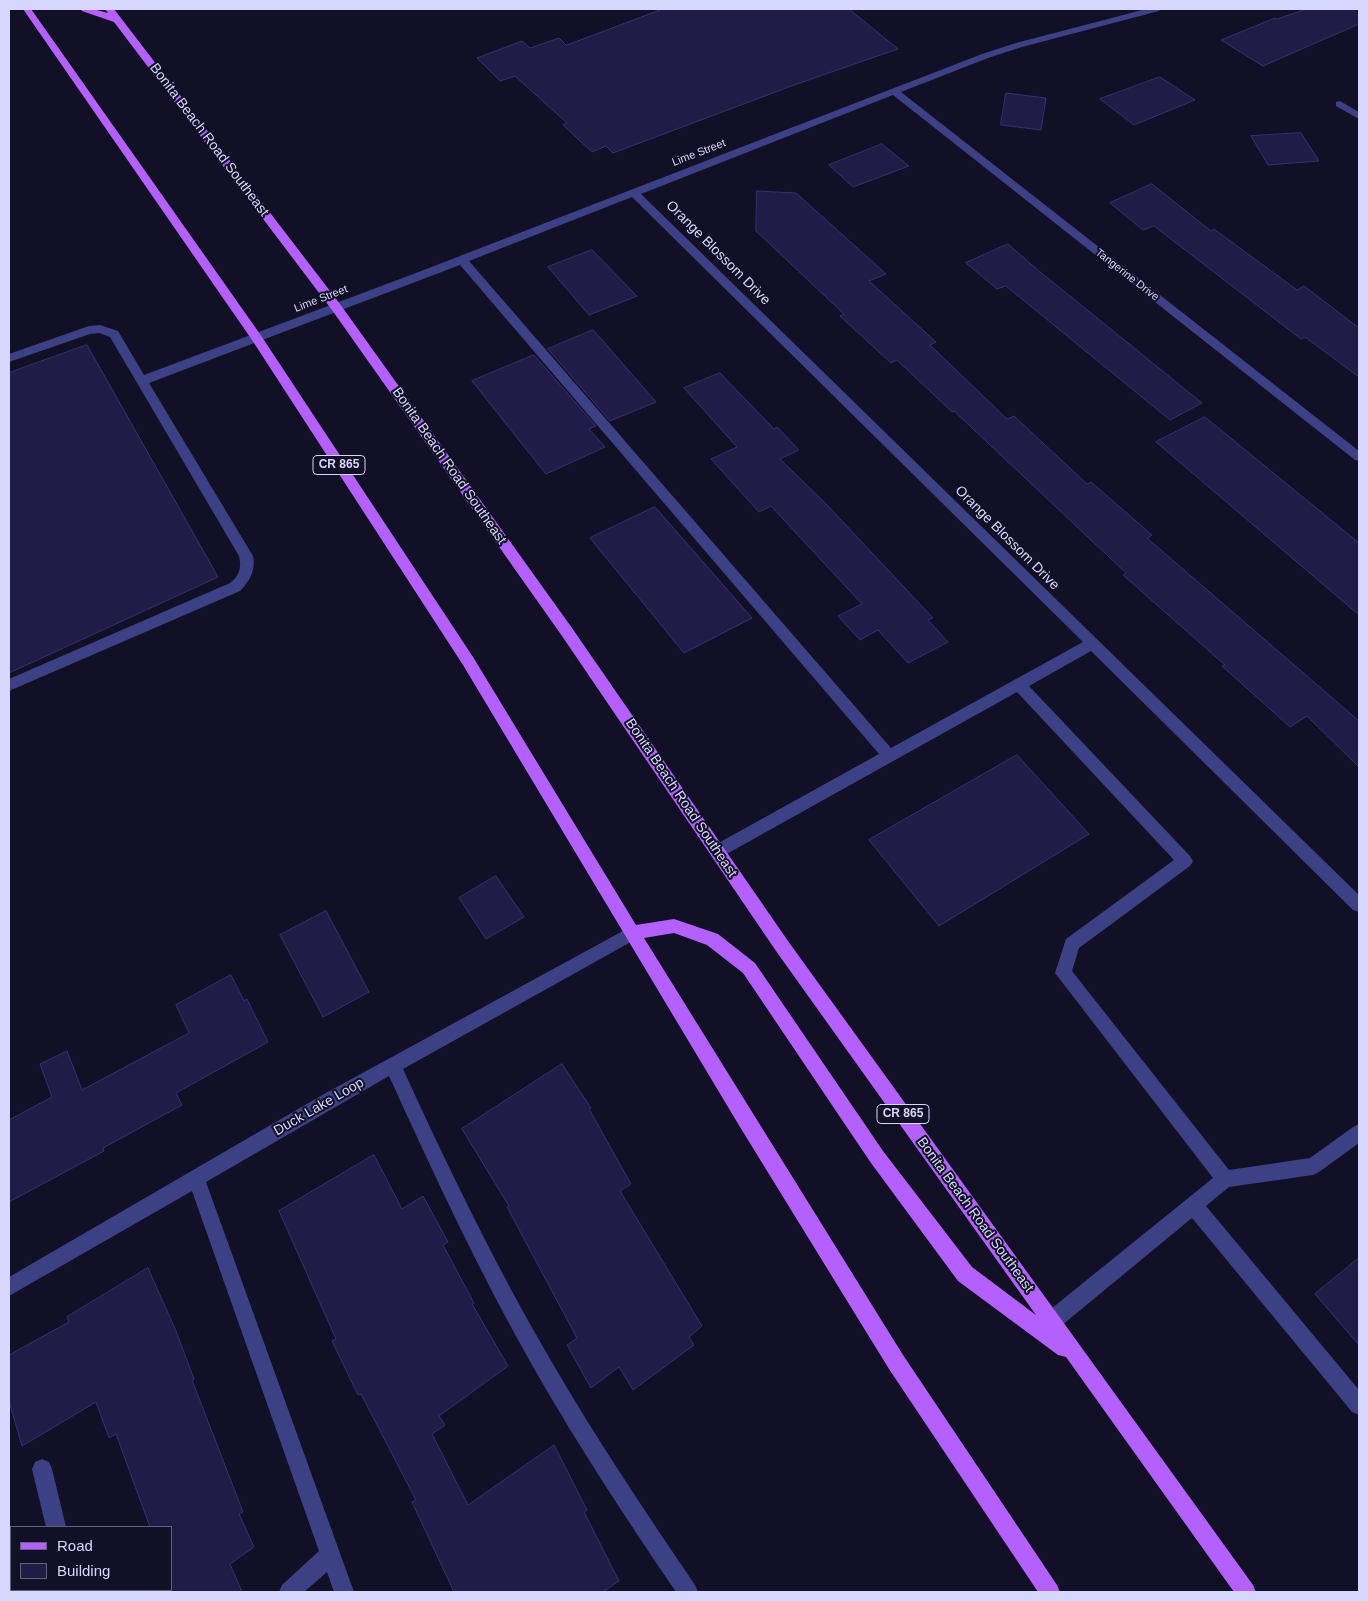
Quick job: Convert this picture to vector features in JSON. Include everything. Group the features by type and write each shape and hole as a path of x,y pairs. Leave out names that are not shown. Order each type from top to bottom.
{"main road":[{"name":"CR 865","path":"27,9 256,338 468,661 632,933 896,1362 1050,1592"},
{"path":"85,9 118,20"},
{"name":"Bonita Beach Road Southeast","path":"109,9 336,307 578,647 782,946 1046,1326"},
{"path":"632,933 674,926 712,939 749,968 877,1157 964,1274 1046,1326 1077,1357 1246,1592"}],"street":[{"name":"Lime Street","path":"141,381 462,259 985,56 1019,45 1156,9"},
{"name":"Tangerine Drive","path":"895,92 1359,457"},
{"path":"1340,104 1359,116"},
{"name":"Orange Blossom Drive","path":"633,192 1359,905"},
{"path":"462,259 889,756"},
{"path":"9,358 79,332 100,329 114,334 246,556 248,563 247,572 242,582 235,587 9,685"},
{"path":"718,851 1092,644"},
{"path":"1018,684 1185,861 1072,944 1063,973 1225,1179"},
{"name":"Duck Lake Loop","path":"9,1287 393,1065 632,933"},
{"path":"393,1065 446,1184 543,1366 614,1484 688,1592"},
{"path":"1046,1326 1225,1179 1313,1166 1359,1133"},
{"path":"196,1178 329,1556 344,1592"},
{"path":"1193,1205 1359,1405"},
{"path":"42,1470 56,1526"},
{"path":"289,1592 329,1556"}],"building":[{"path":"663,9 849,9 898,49 794,85 613,153 606,146 592,152 563,125 567,123 515,76 500,81 477,58 522,41 530,48 559,38 566,45"},
{"path":"1307,9 1359,9 1359,24 1263,66 1221,40 1275,18"},
{"path":"1160,77 1195,100 1134,125 1100,99"},
{"path":"1006,93 1046,98 1041,130 1001,125"},
{"path":"1301,133 1319,161 1268,165 1251,136"},
{"path":"882,144 909,166 853,187 829,165"},
{"path":"1152,184 1211,231 1214,229 1297,290 1304,286 1359,328 1359,377 1305,337 1301,339 1154,226 1143,230 1110,203"},
{"path":"757,191 796,193 886,274 869,281 936,342 930,345 1007,419 1014,416 1087,484 1091,482 1152,535 1147,538 1359,721 1359,767 1307,716 1290,727 1222,666 1225,665 1123,575 1126,573 954,411 952,412 897,360 891,363 840,316 844,314 756,231"},
{"path":"1008,244 1202,403 1170,420 1006,286 997,289 966,263"},
{"path":"592,250 637,296 589,315 548,267"},
{"path":"593,330 656,402 610,421 548,349"},
{"path":"87,345 218,577 9,673 9,373"},
{"path":"534,355 596,426 589,429 605,447 546,474 472,381"},
{"path":"720,373 774,429 777,427 799,450 780,459 827,505 933,618 928,620 948,642 908,663 878,630 860,640 838,616 862,604 771,506 759,512 711,459 737,447 684,388"},
{"path":"1205,417 1359,543 1359,615 1156,442"},
{"path":"655,507 752,618 684,653 590,538"},
{"path":"1017,755 1089,834 939,926 869,840"},
{"path":"496,876 524,917 486,939 459,898"},
{"path":"326,911 369,992 323,1017 280,935"},
{"path":"231,975 244,1001 247,999 268,1042 176,1093 182,1105 103,1148 104,1151 9,1202 9,1120 52,1097 40,1064 67,1051 82,1090 189,1033 176,1005"},
{"path":"562,1064 591,1108 589,1109 631,1184 620,1191 702,1326 689,1337 694,1345 633,1390 619,1367 591,1388 567,1345 577,1338 507,1207 509,1206 462,1129"},
{"path":"374,1155 402,1209 423,1196 448,1242 443,1245 474,1303 472,1304 508,1366 439,1416 445,1425 432,1434 468,1505 554,1445 587,1510 584,1512 619,1581 603,1592 454,1592 412,1502 416,1500 361,1394 358,1395 332,1341 336,1339 279,1211"},
{"path":"1359,1258 1359,1345 1315,1294"},
{"path":"148,1268 176,1331 194,1379 192,1380 243,1512 239,1514 254,1547 230,1564 242,1592 171,1592 172,1526 150,1526 116,1434 109,1438 96,1402 22,1446 9,1401 9,1355 69,1322 67,1317"}]}
